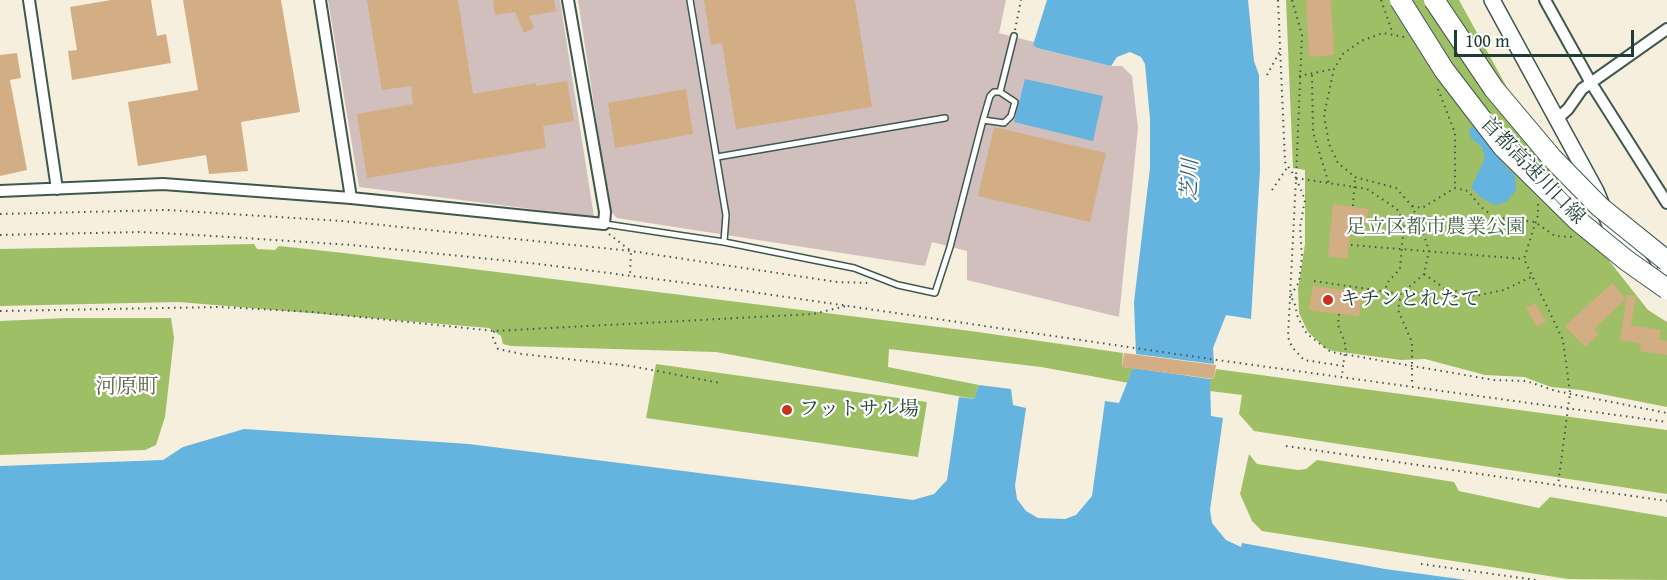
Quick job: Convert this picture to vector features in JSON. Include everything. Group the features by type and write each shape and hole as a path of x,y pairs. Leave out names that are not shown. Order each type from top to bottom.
{"highway":[{"name":"首都高速川口線","path":"1400,0 1444,70 1503,147 1577,220 1626,260 1667,289"},
{"path":"1414,0 1472,88 1543,174 1600,227 1667,277"},
{"name":"首都高速川口線","path":"1434,0 1494,89 1552,158 1600,207 1667,261"}],"street":[{"path":"29,0 57,189"},
{"path":"320,0 351,198"},
{"path":"0,191 163,184 351,198 605,228 605,212 568,0"},
{"path":"1492,0 1596,191 1617,217 1667,256"},
{"path":"1545,0 1591,83 1667,203"},
{"path":"1557,118 1568,109 1582,89 1667,30"},
{"path":"1596,191 1604,228 1667,289"}],"lane":[{"path":"690,0 726,215 724,242"},
{"path":"1000,92 1014,36"},
{"path":"605,228 724,242 855,268 898,285 936,293 983,120 990,96 994,92 1000,92 1015,102 1011,116 1004,123 983,120"},
{"path":"717,157 945,118"},
{"path":"1578,237 1604,228"}],"path":[{"path":"1014,36 1021,0"},
{"path":"1272,190 1287,168 1278,0"},
{"path":"1292,0 1302,35 1287,320 1292,347 1304,360 1343,366"},
{"path":"1382,0 1393,34"},
{"path":"1412,386 1414,364 1412,342 1398,310 1401,294 1424,274 1428,251 1412,206 1396,188 1355,177 1338,163 1329,144 1324,115 1334,69 1343,54 1361,41 1383,33 1413,38"},
{"path":"1267,75 1282,49"},
{"path":"1299,76 1334,69"},
{"path":"1312,75 1313,132 1329,184"},
{"path":"1437,87 1455,133 1455,188"},
{"path":"1287,168 1296,178 1305,200 1305,211 1300,227 1302,256 1299,282 1290,297"},
{"path":"1353,206 1356,189 1355,177"},
{"path":"1296,178 1373,192 1397,209 1404,222 1400,269 1387,283 1385,291"},
{"path":"1412,206 1422,208 1455,188 1468,191 1481,207 1494,217 1535,222 1555,236 1578,237"},
{"path":"1538,194 1538,215 1524,259 1563,340 1570,393 1558,485"},
{"path":"0,214 167,210 429,228 631,251 837,282 898,285"},
{"path":"605,228 631,251"},
{"path":"0,235 140,232 213,236 364,247 630,274 1217,360 1667,422"},
{"path":"1351,245 1524,259"},
{"path":"630,274 631,251"},
{"path":"1424,274 1444,288 1475,296 1504,290 1531,276"},
{"path":"1314,281 1401,294"},
{"path":"1290,297 1294,301 1298,318 1307,334 1327,350 1494,380 1526,381 1549,390 1667,413"},
{"path":"0,311 221,307 313,312 495,331 813,314 849,306"},
{"path":"1339,314 1338,325 1346,346 1342,377"},
{"path":"495,331 493,338 498,349 631,366 720,383"},
{"path":"1286,447 1667,501"},
{"path":"1421,564 1536,580"}],"shaded area":[{"path":"328,0 560,0 594,217 359,187"},
{"path":"578,0 1006,0 999,33 1034,42 1033,45 1037,48 1111,66 1122,66 1132,76 1138,128 1119,317 967,280 967,251 932,242 925,266 617,218 610,211"}],"green space":[{"name":"足立区都市農業公園","path":"1286,0 1459,0 1571,204 1607,258 1648,310 1667,322 1667,407 1581,390 1551,387 1524,377 1485,375 1425,359 1401,360 1333,351 1325,348 1308,332 1299,313 1298,289 1305,244 1305,170 1293,168"},
{"path":"254,244 257,249 275,250 279,246 344,253 971,331 1123,353 1122,367 1133,368 1129,383 1041,367 889,349 888,367 979,385 974,399 716,352 511,346 503,344 501,336 489,328 179,302 0,306 0,249"},
{"path":"67,318 171,318 174,338 165,417 156,445 145,450 0,455 0,321"},
{"name":"フットサル場","path":"656,364 927,402 918,457 646,418"},
{"path":"1216,369 1667,430 1667,494 1254,431 1239,414 1242,395 1210,391 1210,379 1214,379"},
{"path":"1249,454 1257,464 1298,470 1306,469 1317,460 1454,482 1459,491 1539,508 1550,497 1667,517 1667,580 1568,579 1262,531 1252,521 1240,494"}],"water":[{"name":"芝川","path":"1047,0 1248,0 1254,61 1259,75 1260,170 1251,319 1226,315 1213,348 1214,364 1136,354 1134,302 1150,168 1150,119 1145,64 1141,57 1130,52 1117,57 1111,66 1037,48 1033,45"},
{"path":"1025,79 1103,96 1093,141 1014,122"},
{"path":"1480,122 1505,166 1515,175 1516,190 1506,202 1495,205 1480,197 1471,188 1485,158 1482,147 1471,138 1469,129"},
{"path":"1133,368 1210,379 1211,416 1223,418 1210,510 1212,523 1226,540 1241,547 1242,543 1385,569 1467,580 0,580 0,466 163,460 183,447 244,429 469,444 913,500 934,494 947,480 959,397 974,399 979,385 1011,389 1013,405 1026,408 1015,486 1017,499 1026,511 1038,518 1065,519 1076,515 1092,496 1105,401 1119,403"}],"building":[{"path":"111,0 151,0 157,36 166,34 171,63 72,80 68,51 77,50 70,7"},
{"path":"183,0 281,0 300,112 241,122 248,171 209,174 206,155 138,166 128,102 198,90"},
{"path":"367,0 458,0 473,94 536,83 536,86 567,81 574,121 543,126 546,148 367,178 357,114 413,104 411,86 382,90"},
{"path":"493,0 554,0 556,11 529,16 534,28 524,33 515,12 495,15"},
{"path":"704,0 855,0 872,107 736,129 722,43 711,45"},
{"path":"1306,0 1331,0 1334,55 1309,57"},
{"path":"17,53 21,78 10,80 27,170 0,176 0,55"},
{"path":"686,89 693,134 615,148 608,103"},
{"path":"994,127 1106,153 1090,222 978,196"},
{"path":"1333,204 1369,209 1366,225 1352,223 1347,259 1328,256"},
{"path":"1612,283 1626,299 1594,329 1599,334 1585,347 1565,326"},
{"path":"1313,286 1362,293 1359,316 1309,310"},
{"path":"1627,295 1636,296 1631,325 1661,330 1659,339 1667,341 1667,355 1640,351 1641,344 1620,340"},
{"path":"1535,303 1546,321 1537,327 1526,308"},
{"path":"1124,353 1216,365 1214,379 1122,367"}],"place":[{"name":"キチンとれたて","path":"1328,300"},
{"name":"フットサル場","path":"787,410"}],"district":[{"name":"河原町","path":"127,388"}]}
